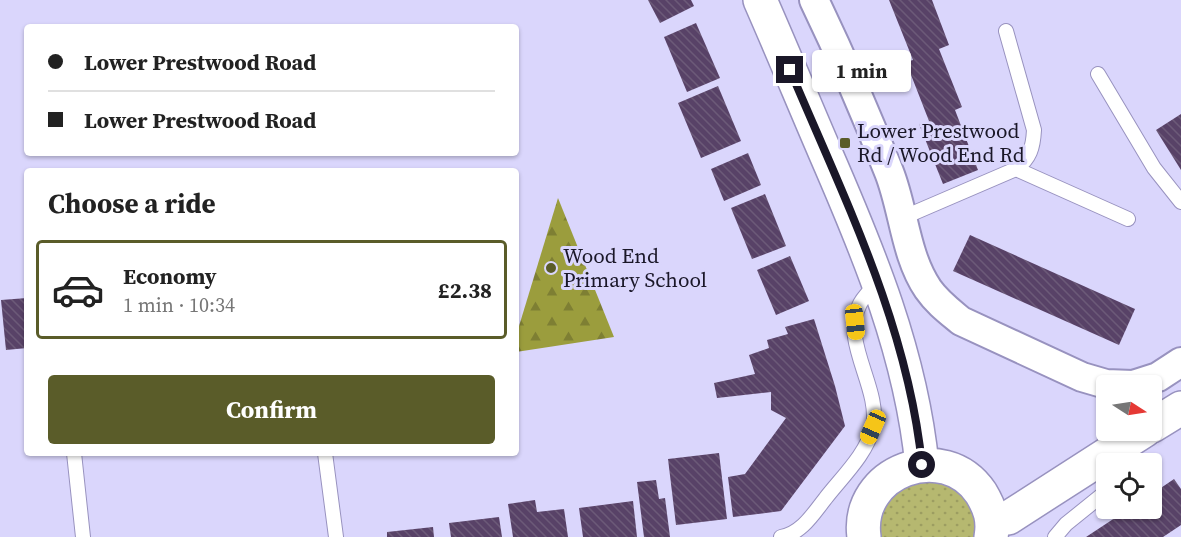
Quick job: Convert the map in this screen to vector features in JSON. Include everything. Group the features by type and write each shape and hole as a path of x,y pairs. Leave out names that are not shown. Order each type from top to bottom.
{"street":[{"path":"760,0 860,233 878,281 908,379 919,432 922,465"},
{"path":"814,0 846,67 886,165 916,267 928,289 945,308 961,321 1082,378 1106,384 1133,386 1158,377 1181,362"},
{"path":"864,537 864,518 870,500 882,483 898,472 922,465 933,465 951,469 966,477 977,487 986,502 992,529 1135,441"}],"lane":[{"path":"902,218 1016,169 1026,161 1033,147 1034,130 1006,31"},
{"path":"1098,74 1154,168 1181,202"},
{"path":"1016,169 1128,219"},
{"path":"781,537 788,536 805,525 862,452 873,427 873,402 857,343 855,322 859,306 878,281"},
{"path":"74,456 83,537"},
{"path":"325,456 336,537"},
{"path":"1055,537 1066,524 1096,500"}],"green space":[{"path":"558,198 614,337 519,352 519,326"},
{"path":"934,480 954,489 967,500 974,515 977,537 879,537 880,519 886,503 892,496 906,485 917,481"}],"building":[{"path":"648,0 691,0 694,6 660,23"},
{"path":"889,0 932,0 949,45 939,49 962,107 955,110 978,170 943,184 919,124 929,121 906,62 913,60"},
{"path":"696,23 720,78 687,92 664,37"},
{"path":"718,86 741,141 701,158 678,103"},
{"path":"1181,114 1181,170 1156,130"},
{"path":"748,153 761,185 724,201 711,169"},
{"path":"765,194 786,246 752,259 731,208"},
{"path":"970,235 1135,309 1119,345 953,271"},
{"path":"790,256 809,301 776,315 757,270"},
{"path":"24,298 24,348 6,350 1,300"},
{"path":"814,319 845,426 781,511 733,517 728,477 745,474 786,418 771,410 771,392 717,398 714,383 755,374 749,355 769,348 767,340 788,334 785,327"},
{"path":"719,453 727,519 676,525 668,459"},
{"path":"1174,479 1181,489 1181,525 1163,537 1086,537 1113,519 1162,519 1162,487"},
{"path":"656,480 659,499 665,498 670,537 644,537 637,482"},
{"path":"535,500 537,512 564,509 568,537 513,537 508,504"},
{"path":"633,501 637,537 583,537 579,508"},
{"path":"499,517 502,537 451,537 449,523"},
{"path":"433,527 434,537 387,537 387,532"}],"place":[{"name":"Lower Prestwood Rd / Wood End Rd","path":"845,143"},
{"name":"Wood End Primary School","path":"551,268"}],"route":[{"path":"790,70 860,233 892,321 908,379 919,432 922,465"}]}
